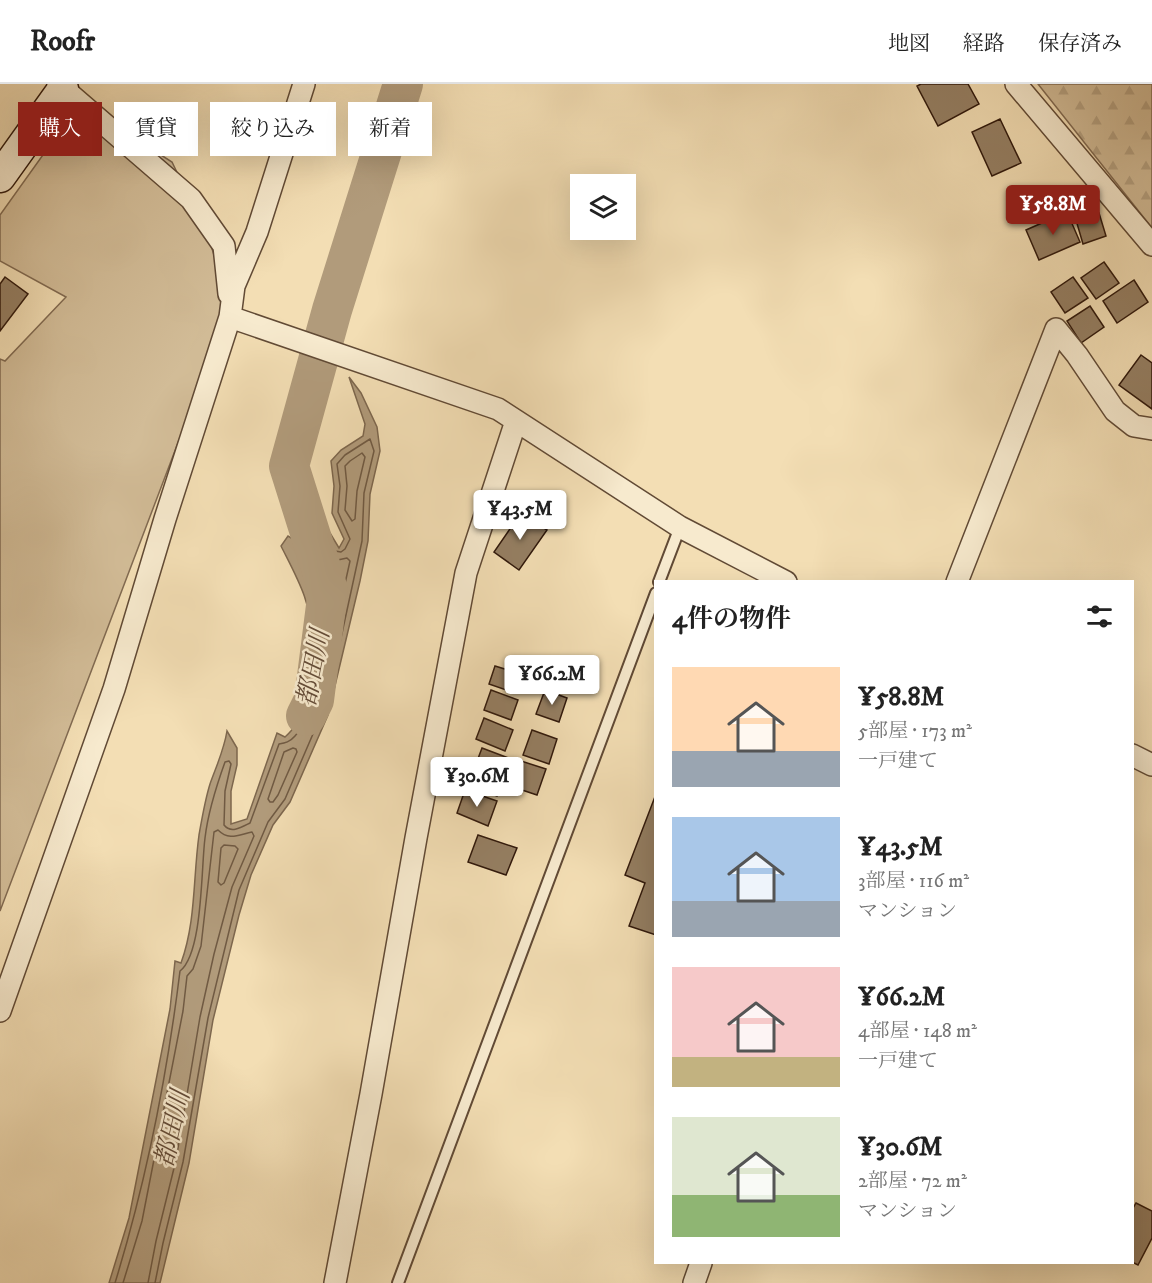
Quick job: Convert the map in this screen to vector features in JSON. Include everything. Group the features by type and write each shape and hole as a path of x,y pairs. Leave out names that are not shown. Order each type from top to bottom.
{"street":[{"path":"0,1011 114,689 165,519 230,317 234,286 257,232 304,84"},
{"path":"1016,84 1152,245"},
{"path":"0,177 61,86 191,199 224,246 230,317"},
{"path":"230,317 498,409 680,527 782,580"},
{"path":"958,580 1056,329 1077,355 1115,411 1134,426 1152,429"},
{"path":"335,1283 466,573 516,421"},
{"path":"1134,756 1152,765"},
{"path":"694,1283 701,1264"}],"lane":[{"path":"660,580 680,527"},
{"path":"398,1283 654,598"}],"green space":[{"path":"1038,84 1152,84 1152,228"},
{"path":"102,117 114,125 114,156 163,156 172,162 209,239 230,306 0,911 0,359 5,361 66,297 0,261 0,215 42,156 102,156"}],"water":[{"path":"349,377 361,393 377,427 380,451 370,494 368,541 328,715 290,802 273,825 251,875 239,915 213,1020 189,1163 160,1283 109,1283 129,1218 170,1009 175,961 181,963 189,932 197,851 205,803 227,731 237,748 237,765 231,791 231,824 247,819 277,733 285,737 294,727 307,703 317,673 327,632 312,640 306,602 281,546 288,536 293,539 313,573 326,542 327,528 339,548 344,539 332,513 334,486 331,461 341,450 363,436 365,424"}],"building":[{"path":"921,84 968,84 979,104 938,126 917,86"},
{"path":"1000,119 1021,163 992,176 972,132"},
{"path":"1067,212 1080,242 1039,260 1026,230"},
{"path":"1099,213 1106,236 1083,244 1076,220"},
{"path":"1104,262 1119,283 1096,299 1081,278"},
{"path":"5,277 28,294 0,331 0,284"},
{"path":"1073,277 1088,298 1065,313 1051,292"},
{"path":"1134,280 1148,302 1117,323 1103,301"},
{"path":"1090,306 1104,327 1081,343 1067,321"},
{"path":"1141,355 1152,363 1152,409 1119,385"},
{"path":"521,513 547,530 519,570 494,552"},
{"path":"495,666 521,674 515,693 489,684"},
{"path":"491,690 518,700 511,720 484,710"},
{"path":"545,690 567,698 559,722 536,714"},
{"path":"484,718 513,730 505,751 476,739"},
{"path":"532,730 557,739 549,764 523,755"},
{"path":"482,748 511,759 497,796 468,785"},
{"path":"521,761 546,769 537,795 513,787"},
{"path":"465,790 497,801 488,826 457,813"},
{"path":"654,799 654,934 629,926 645,883 625,875"},
{"path":"478,835 517,848 506,875 468,862"},
{"path":"1136,1203 1152,1211 1152,1238 1138,1265 1134,1263 1134,1206"}],"waterway":[{"name":"都田川","path":"306,716 314,700 328,590 289,466 332,310 403,84"}]}
